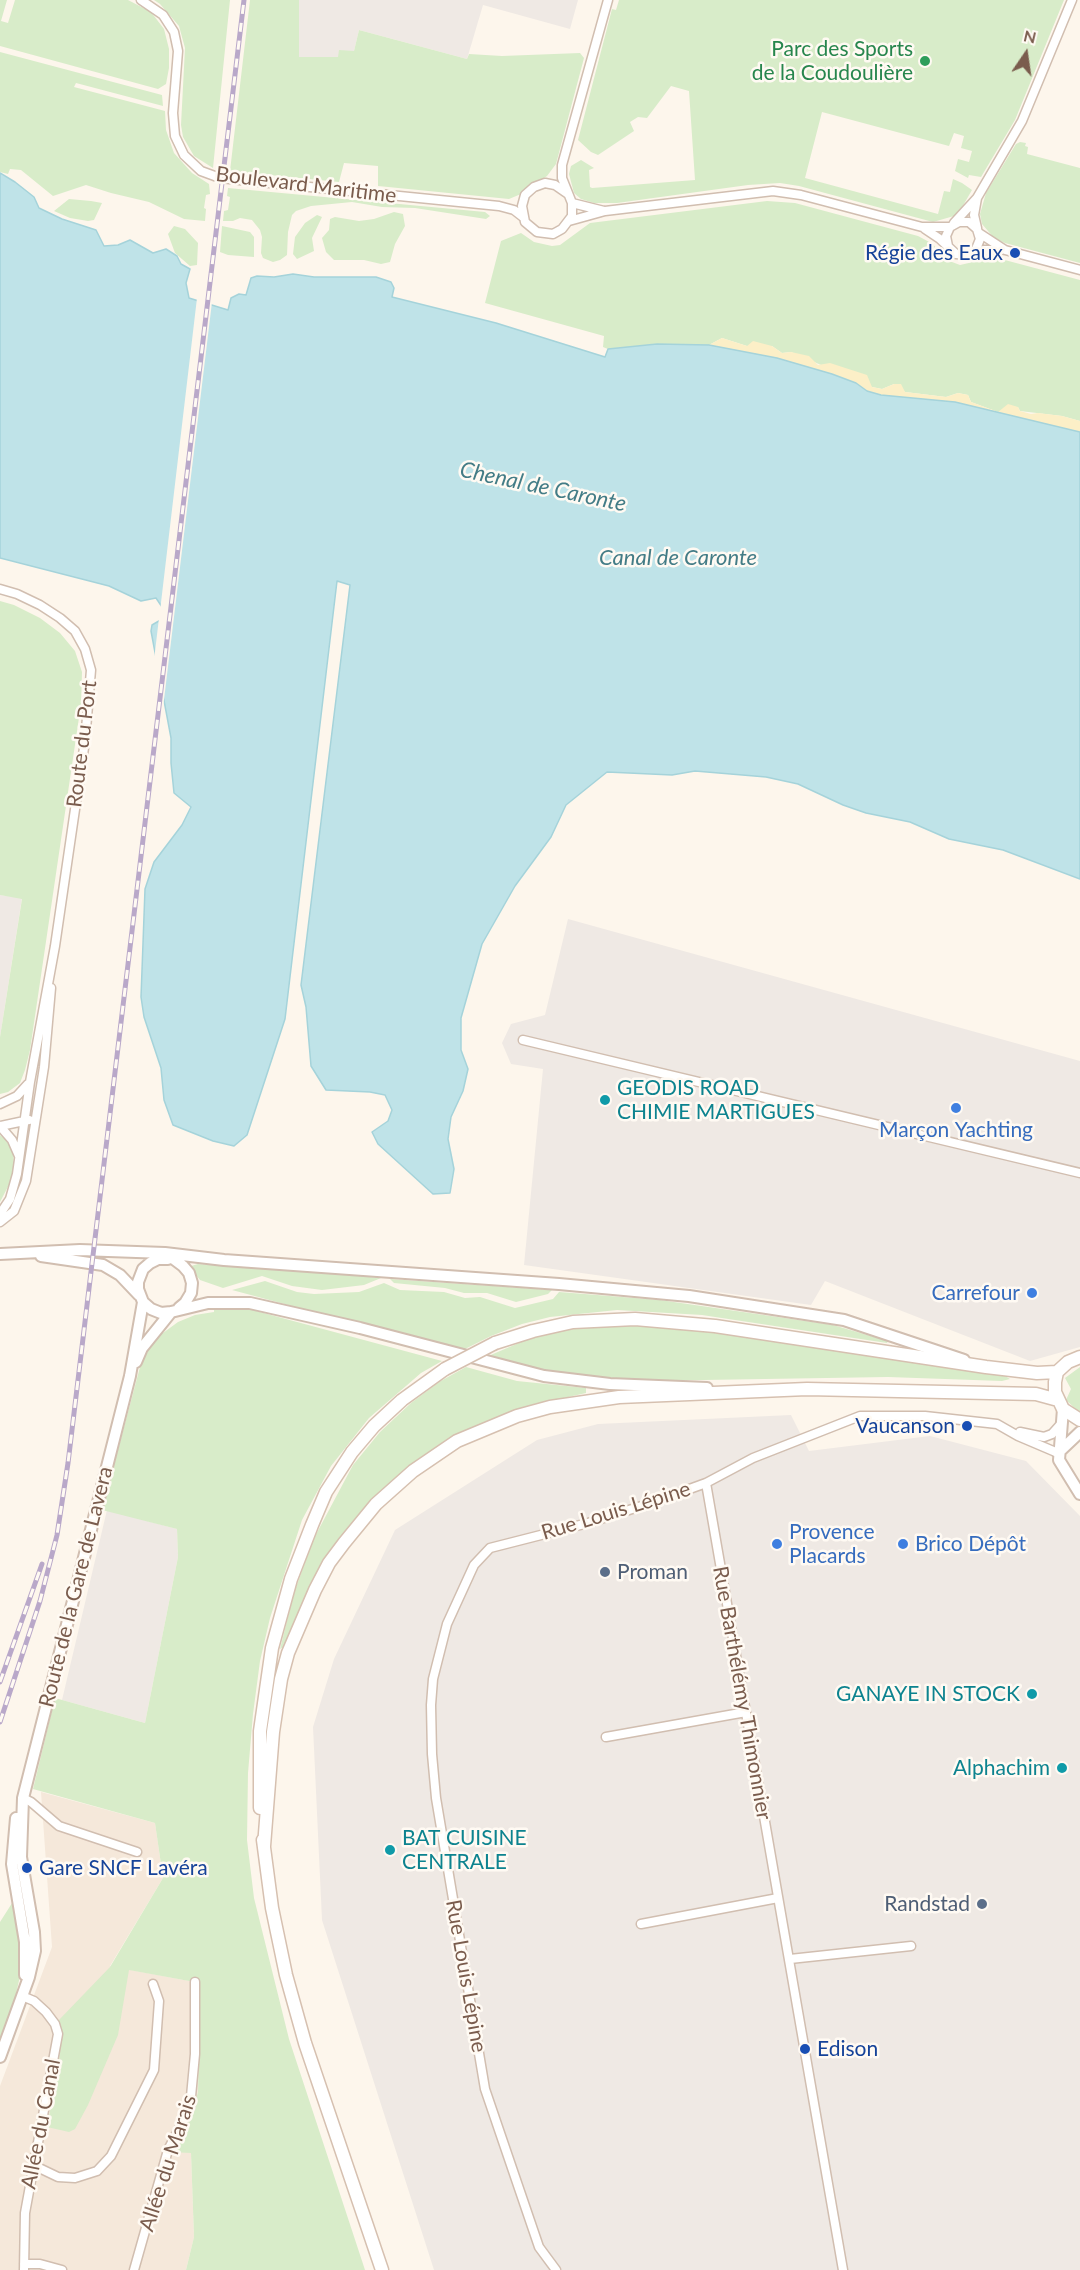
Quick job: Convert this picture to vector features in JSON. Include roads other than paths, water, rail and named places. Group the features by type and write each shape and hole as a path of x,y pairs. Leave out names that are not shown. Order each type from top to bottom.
{"main road":[{"path":"382,2270 305,2043 286,1974 272,1908 259,1802 258,1759 263,1701 280,1612 301,1551 326,1492 352,1452 374,1426 402,1400 445,1369 495,1343 573,1322 635,1319 715,1326 1037,1373 1057,1372 1068,1362 1080,1357"},
{"path":"1057,1372 1055,1392 1061,1404"},
{"path":"264,1846 273,1732 288,1653 301,1620 329,1563 355,1528 388,1492 413,1471 457,1441 517,1416 550,1407 619,1397 807,1389 1036,1394 1061,1404 1080,1420"}],"street":[{"name":"Boulevard Maritime","path":"141,0 163,15 174,32 178,51 173,113 175,136 184,155 201,171 220,178 499,206 514,210 523,217"},
{"path":"605,211 570,199 555,184 546,183 534,187 525,195 522,206 523,217 530,228 545,234 562,230 569,221 573,210 570,199 563,184 562,165 608,0"},
{"path":"948,247 946,236 952,225 977,198 1022,121 1072,0"},
{"path":"546,183 562,165"},
{"path":"569,221 605,211 772,191 801,195 922,227 969,222 1005,250"},
{"name":"Boulevard Maritime","path":"499,206 514,203 525,195"},
{"path":"972,253 979,244 974,215 977,198"},
{"path":"922,227 956,254 967,255 1005,250 1080,270"},
{"name":"Route du Port","path":"0,590 33,601 60,618 75,631 85,649 91,670 86,741 55,946 30,1082 14,1189 0,1214"},
{"name":"Route du Port","path":"0,1222 14,1211 24,1190 45,1057 55,946"},
{"path":"523,1040 1080,1173"},
{"path":"1,1103 18,1096 30,1082"},
{"path":"1,1103 12,1104 36,1117"},
{"path":"19,1159 12,1140 0,1126 36,1117"},
{"path":"0,1254 80,1250 571,1285 689,1296 844,1320 986,1367"},
{"path":"14,1253 103,1265 120,1275 151,1309 161,1313 208,1303 250,1303 360,1328 544,1376 610,1384 755,1391"},
{"path":"141,1299 138,1282 143,1269 158,1259 170,1256"},
{"path":"170,1256 189,1273 192,1282 191,1293 185,1303 174,1311"},
{"name":"Route de la Gare de Lavera","path":"0,2057 32,1969 35,1951 34,1932 21,1857 23,1798 129,1376 141,1299"},
{"name":"Route de la Gare de Lavera","path":"129,1376 142,1348 174,1311"},
{"path":"1058,1457 1061,1404"},
{"path":"706,1483 753,1458 860,1416 925,1416 997,1424 1044,1437 1052,1434 1061,1424"},
{"path":"997,1424 1058,1457 1080,1494"},
{"path":"1058,1457 1080,1432"},
{"name":"Rue Barthélémy Thimonnier","path":"706,1483 843,2270"},
{"name":"Rue Louis Lépine","path":"556,2270 539,2247 485,2089 436,1798 432,1754 433,1679 447,1623 474,1565 490,1548 588,1523 706,1483"},
{"path":"606,1737 746,1712"},
{"path":"23,1798 59,1826 137,1852"},
{"path":"640,1924 778,1898"},
{"path":"790,1959 911,1946"},
{"name":"Allée du Marais","path":"134,2270 168,2150 190,2107 195,2054 195,1982"},
{"path":"35,2166 58,2177 75,2178 97,2171 111,2156 154,2070 159,2001 153,1984"},
{"name":"Allée du Canal","path":"22,1996 34,2001 46,2012 56,2024 58,2034 25,2213 24,2267"},
{"path":"24,2267 40,2264 62,2270"}],"water":[{"name":"Canal de Caronte","path":"0,173 34,197 39,208 62,219 96,230 104,246 118,245 130,240 153,253 166,249 177,256 181,264 190,269 186,283 189,298 228,310 231,298 239,294 246,295 251,278 257,276 274,277 293,274 314,277 376,277 391,282 394,288 392,297 496,323 605,357 608,349 657,344 709,345 777,358 832,374 856,383 867,391 881,395 955,402 1080,432 1080,879 1003,850 949,839 910,822 866,813 798,784 766,777 695,771 672,775 607,772 566,805 551,837 515,886 482,944 461,1018 461,1050 468,1069 463,1091 451,1117 448,1139 454,1169 450,1193 433,1194 378,1144 372,1132 388,1121 392,1110 385,1095 326,1090 311,1066 306,1007 301,985 350,585 337,581 285,1019 247,1135 234,1146 213,1141 173,1125 164,1100 161,1068 144,1017 141,997 145,889 154,862 182,825 191,807 174,793 171,738 151,631 152,625 164,618 162,607 156,598 141,601 109,586 0,558"}],"railway":[{"path":"0,1722 40,1601 57,1535 68,1463 244,0"},
{"path":"0,1682 42,1564"}],"place":[{"name":"Parc des Sports de la Coudoulière","path":"925,61"},
{"name":"Régie des Eaux","path":"1015,253"},
{"name":"GEODIS ROAD CHIMIE MARTIGUES","path":"605,1100"},
{"name":"Marçon Yachting","path":"956,1108"},
{"name":"Carrefour","path":"1032,1293"},
{"name":"Vaucanson","path":"967,1426"},
{"name":"Provence Placards","path":"777,1544"},
{"name":"Brico Dépôt","path":"903,1544"},
{"name":"Proman","path":"605,1572"},
{"name":"GANAYE IN STOCK","path":"1032,1694"},
{"name":"Alphachim","path":"1062,1768"},
{"name":"BAT CUISINE CENTRALE","path":"390,1850"},
{"name":"Gare SNCF Lavéra","path":"27,1868"},
{"name":"Randstad","path":"982,1904"},
{"name":"Edison","path":"805,2049"}],"water label":[{"name":"Chenal de Caronte","path":"543,487"}]}
